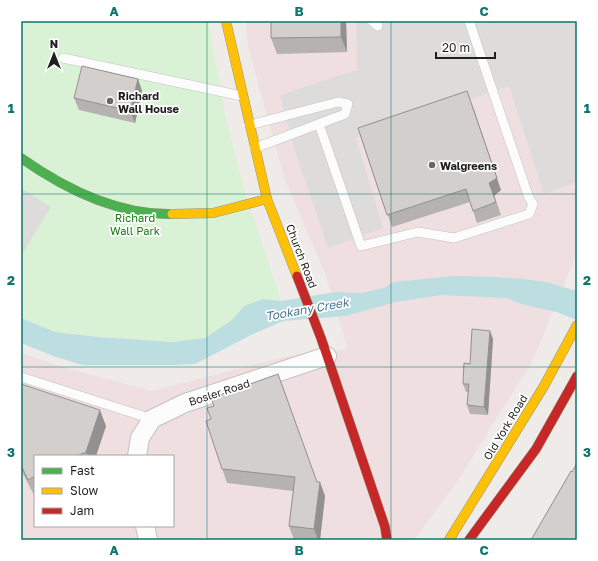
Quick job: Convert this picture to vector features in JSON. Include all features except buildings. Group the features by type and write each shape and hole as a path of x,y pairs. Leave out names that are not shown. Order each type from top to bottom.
{"main road":[{"name":"Church Road","path":"228,26 267,199 321,338 385,527 387,540"},
{"path":"21,158 42,173 98,201 153,214 213,213 267,199"},
{"name":"Old York Road","path":"449,540 544,386 575,329"},
{"path":"469,540 536,449 577,376"}],"street":[{"name":"Bosler Road","path":"152,419 184,403 327,356"},
{"path":"137,455 140,438 152,419"},
{"path":"145,527 148,540"}],"lane":[{"path":"319,124 361,246 418,232 454,238 528,214 532,204 468,21"},
{"path":"63,58 243,96"},
{"path":"250,125 338,102 348,104 345,114 255,148"},
{"path":"21,377 152,419"}],"shaded area":[{"path":"246,21 577,21 577,252 534,358 457,482 414,540 21,540 21,353 59,366 152,391 292,355 348,349 325,273 285,180 248,47"},
{"path":"356,21 577,21 577,182 544,194 509,86 356,138 383,228 328,248 296,154 280,95 357,70"},
{"path":"21,188 51,207 21,256"}],"green space":[{"name":"Richard Wall Park","path":"21,21 208,21 225,115 244,189 281,301 263,299 244,306 232,320 205,339 172,342 98,337 55,332 21,318"}],"water":[{"name":"Tookany Creek","path":"454,276 496,277 528,280 548,283 577,291 577,320 556,312 521,304 507,298 442,295 395,302 346,316 283,321 251,335 195,364 83,365 56,357 21,343 21,318 55,332 98,337 172,342 205,338 232,320 244,306 263,299 281,301 335,292 362,293 384,288 393,282"}],"traffic: fast":[{"path":"21,158 56,180 93,198 132,210 172,214"}],"traffic: slow":[{"path":"226,21 267,199 297,276"},
{"path":"172,214 213,213 267,199"},
{"path":"449,540 544,386 577,325"}],"traffic: jam":[{"path":"297,276 321,338 385,527 387,540"},
{"path":"469,540 536,449 577,376"}],"place":[{"name":"Richard Wall House","path":"110,101"},
{"name":"Walgreens","path":"432,165"}]}
